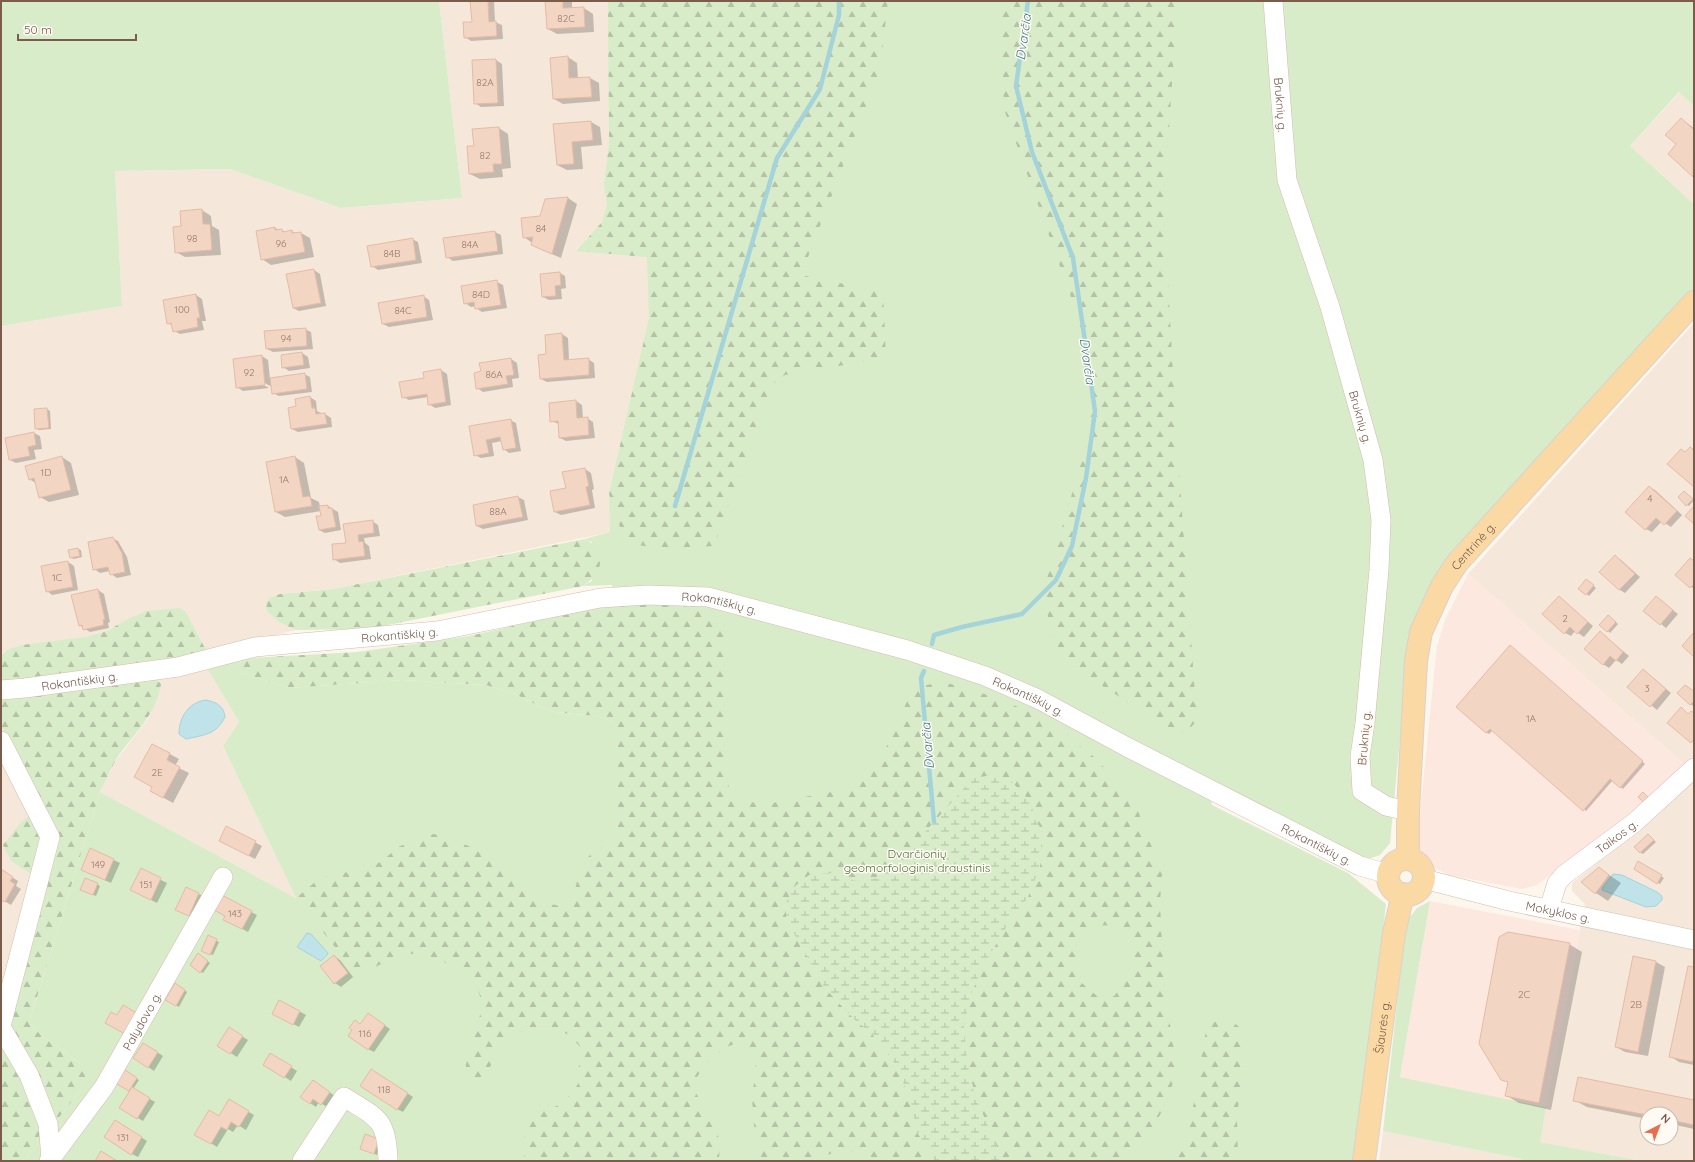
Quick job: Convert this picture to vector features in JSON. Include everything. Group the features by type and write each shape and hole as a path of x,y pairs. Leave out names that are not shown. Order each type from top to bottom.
{"main road":[{"name":"Centrinė g.","path":"1408,859 1408,811 1416,661 1421,632 1442,586 1457,562 1694,302"},
{"path":"1408,859 1419,865 1423,872 1424,879 1421,887 1415,892 1403,894 1393,889 1389,882 1388,874 1391,866 1397,861 1408,859"},
{"name":"Šiaurės g.","path":"1364,1161 1393,941 1403,894"}],"street":[{"name":"Bruknių g.","path":"1273,1 1287,180 1330,307 1369,445 1373,460 1381,520 1379,570 1365,723 1360,756 1362,791 1386,806 1408,811"},
{"name":"Rokantiškių g.","path":"1,690 178,667 255,647 437,631 600,598 648,595 708,597 908,650 985,676 1038,699 1360,866 1388,874"},
{"name":"Palydovo g.","path":"1,741 50,837 1,1026 29,1076 48,1124 50,1159"},
{"name":"Taikos g.","path":"1549,909 1555,887 1564,875 1634,823 1694,768"},
{"name":"Palydovo g.","path":"50,1159 104,1087 223,878"},
{"name":"Mokyklos g.","path":"1424,879 1549,909 1694,940"},
{"path":"302,1161 344,1097 371,1114 382,1124 388,1141 388,1161"}],"shaded area":[{"path":"439,1 608,1 609,144 604,184 607,205 602,222 576,250 647,257 649,317 609,494 621,530 333,589 280,594 271,597 266,602 279,622 296,630 207,652 186,612 124,621 107,631 85,637 7,650 1,656 1,326 122,306 115,171 230,169 341,208 462,198"},
{"path":"1680,92 1694,106 1694,204 1630,146"},
{"path":"1694,323 1694,773 1468,574"},
{"path":"1468,574 1687,767 1644,806 1537,885 1522,889 1448,875 1421,860 1416,851 1437,646 1445,620"},
{"path":"207,668 239,722 223,746 296,898 100,792 117,759 150,716 155,678"},
{"path":"1,725 40,807 11,861 29,873 42,895 1,1030"},
{"path":"1694,781 1694,1161 1642,1161 1539,1142 1585,904 1572,891 1572,883 1635,833"},
{"path":"1430,901 1580,930 1546,1107 1400,1077"},
{"path":"1383,1131 1522,1159 1523,1161 1379,1161"}],"green space":[{"path":"1,1 439,1 462,198 341,208 230,169 115,171 122,306 1,326"},
{"name":"Dvarčionių geomorfologinis draustinis","path":"608,1 1694,1 1694,106 1679,92 1630,146 1694,204 1694,291 1452,552 1405,687 1390,843 1380,855 1368,859 1337,848 1209,783 1212,805 1348,873 1386,904 1358,1161 24,1161 81,1090 82,1065 43,1037 29,1023 100,792 296,898 223,746 239,722 207,668 243,660 237,665 238,672 289,688 402,680 486,685 515,694 555,712 596,716 612,721 618,728 612,585 583,586 592,581 592,542 584,539 610,532 609,494 649,317 647,257 576,251 602,222 607,205 604,184 609,144"},
{"path":"608,1 888,1 880,71 801,275 883,292 886,358 785,375 771,385 714,546 663,549 638,545 621,530 609,494 649,318 647,257 576,251 602,222 607,205 604,184 609,144"},
{"path":"1005,1 1179,1 1176,22 1164,206 1176,429 1195,694 1199,719 1188,730 1178,733 1065,663 1051,631 1043,592 1087,443 1088,387 1078,317 1004,109 1000,21"},
{"path":"584,539 592,543 597,549 600,555 600,562 599,568 595,575 583,586 368,629 296,630 279,622 267,611 266,602 271,597 280,594 333,589"},
{"name":"Dvarčionių geomorfologinis draustinis","path":"661,602 714,612 721,623 727,640 726,752 729,791 743,802 772,803 842,790 862,782 878,765 909,697 920,686 944,682 998,698 1045,719 1098,760 1138,811 1162,873 1160,904 1165,1002 1171,1029 1177,1071 1165,1106 1142,1146 1127,1161 1001,1161 1002,1159 975,1096 967,1062 964,1026 972,991 986,961 1007,926 1028,897 894,867 877,877 863,880 849,879 830,873 824,987 855,1020 872,1034 896,1064 911,1102 917,1132 935,1161 874,1161 860,1152 839,1151 818,1158 814,1161 763,1161 755,1139 752,1098 756,1068 751,1049 737,1043 724,1048 706,1064 697,1077 695,1091 720,1140 719,1161 525,1161 523,1143 528,1124 542,1111 560,1105 578,1084 580,1047 570,1035 556,1030 516,1032 501,1042 484,1081 474,1087 465,1079 466,1065 482,1005 479,994 464,974 429,956 405,954 389,960 358,976 296,898 320,878 362,869 381,862 398,847 430,834 447,835 476,850 548,903 559,906 566,902 574,893 580,871 585,860 610,841 618,830 618,729 612,721 596,716 555,712 515,694 486,685 402,680 289,688 237,672 237,665 243,660 251,658 357,652 469,636 605,605","holes":["1113,925 1128,936 1132,954 1128,979 1114,996 1097,996 1077,979 1076,948 1091,926"]},
{"path":"180,608 186,612 207,652 178,662 1,686 1,656 7,650 22,645 85,637 107,631 146,611"},
{"path":"155,678 161,684 154,706 144,724 117,758 100,792 29,1023 43,1037 82,1065 86,1078 81,1090 24,1161 1,1161 1,1030 41,895 29,873 11,861 3,845 21,822 40,807 1,725 1,700"},
{"name":"Dvarčionių geomorfologinis draustinis","path":"993,775 1010,780 1029,800 1042,833 1040,867 1028,897 1007,926 986,961 972,991 964,1026 967,1062 975,1096 1002,1159 1001,1161 935,1161 917,1132 911,1102 896,1065 872,1034 855,1020 824,987 786,919 786,902 795,886 809,875 830,873 856,881 877,878 894,867 973,778"},
{"path":"1430,901 1400,1077 1546,1107 1540,1142 1642,1161 1523,1161 1522,1159 1383,1131 1406,922 1417,908"},
{"path":"1222,1020 1232,1022 1238,1026 1246,1041 1237,1116 1238,1161 1173,1161 1189,1131 1206,1030 1211,1023"}],"water":[{"path":"206,700 219,705 223,710 225,717 213,731 204,735 186,739 179,734 179,728 183,716 190,707 200,701"},
{"path":"1613,874 1622,875 1657,892 1662,896 1662,900 1656,906 1646,907 1602,890"},
{"path":"307,933 311,934 328,953 321,961 297,947"}],"building":[{"path":"470,1 488,1 489,22 496,21 497,36 464,38 463,22 472,22"},
{"path":"545,1 563,1 563,8 584,7 585,27 547,29"},
{"path":"568,56 569,78 590,77 592,97 553,99 550,58"},
{"path":"496,59 498,103 474,104 472,60"},
{"path":"1681,118 1694,130 1693,177 1668,154 1676,144 1665,135"},
{"path":"591,121 593,140 572,142 574,164 557,165 553,124"},
{"path":"499,127 502,164 493,164 494,172 469,174 467,146 474,146 472,129"},
{"path":"568,197 552,254 531,245 533,237 523,238 521,218 540,216 545,199"},
{"path":"202,209 203,224 210,224 212,250 175,253 173,227 181,226 180,211"},
{"path":"275,227 275,230 282,229 283,232 292,230 292,233 301,232 305,252 261,260 256,231"},
{"path":"495,231 498,251 446,258 443,238"},
{"path":"413,238 416,260 371,267 367,246"},
{"path":"314,269 321,303 293,308 286,274"},
{"path":"560,272 561,285 555,286 556,296 542,297 540,274"},
{"path":"497,280 501,305 475,309 474,302 464,304 461,286"},
{"path":"196,294 200,318 197,318 198,327 173,332 171,323 167,324 163,300"},
{"path":"424,295 427,317 382,324 378,303"},
{"path":"306,328 307,346 266,349 264,331"},
{"path":"562,333 564,360 589,358 589,375 540,379 538,355 546,354 545,335"},
{"path":"302,352 304,365 282,368 281,355"},
{"path":"262,355 265,385 236,388 233,359"},
{"path":"511,358 514,375 506,376 508,384 476,389 474,373 481,371 479,363"},
{"path":"441,369 446,402 428,405 427,394 402,398 399,382 424,378 423,372"},
{"path":"305,373 307,389 272,394 270,378"},
{"path":"310,396 312,408 315,408 316,414 325,413 327,424 291,429 288,408 296,406 295,399"},
{"path":"576,400 577,418 588,417 589,435 559,438 558,421 550,422 549,403"},
{"path":"47,408 49,428 35,429 34,409"},
{"path":"511,419 516,448 503,450 500,437 486,440 489,453 474,456 469,426"},
{"path":"34,432 36,445 28,447 30,456 9,460 5,438"},
{"path":"1690,447 1694,450 1694,487 1667,464 1681,449 1685,452"},
{"path":"62,456 71,490 39,498 34,478 29,480 25,466"},
{"path":"295,456 303,497 310,496 312,506 275,512 266,462"},
{"path":"585,468 589,486 586,487 590,505 554,512 550,491 566,488 562,472"},
{"path":"1649,486 1677,511 1664,525 1656,518 1645,530 1625,512"},
{"path":"1684,491 1693,499 1686,506 1678,497"},
{"path":"518,496 523,517 476,526 473,505"},
{"path":"328,505 328,508 332,508 336,527 319,530 316,516 321,516 319,506"},
{"path":"1694,506 1694,524 1685,516"},
{"path":"373,520 374,533 358,535 359,542 363,541 365,556 333,560 332,544 346,543 343,524"},
{"path":"113,537 122,553 125,572 110,575 108,567 93,570 88,542"},
{"path":"78,548 80,556 70,558 68,550"},
{"path":"1615,555 1635,574 1619,590 1599,572"},
{"path":"1690,558 1694,561 1694,584 1690,588 1675,575"},
{"path":"68,561 73,587 46,592 41,566"},
{"path":"1586,579 1594,585 1586,595 1578,589"},
{"path":"98,589 105,619 103,620 104,625 83,630 82,625 79,626 71,595"},
{"path":"1559,596 1588,622 1577,634 1570,627 1564,634 1542,614"},
{"path":"1656,596 1673,610 1660,625 1643,611"},
{"path":"1608,615 1616,622 1607,632 1599,625"},
{"path":"1600,631 1623,652 1616,661 1610,656 1603,665 1584,649"},
{"path":"1694,632 1694,657 1682,646"},
{"path":"1510,645 1643,761 1620,788 1610,779 1583,811 1490,729 1486,733 1456,707"},
{"path":"1643,669 1666,689 1650,707 1627,687"},
{"path":"1685,685 1694,691 1694,701 1690,705 1677,693"},
{"path":"1681,707 1688,714 1691,711 1694,713 1694,739 1691,743 1667,723"},
{"path":"152,744 170,753 167,760 180,767 163,798 150,791 152,787 134,777"},
{"path":"1643,792 1649,798 1644,803 1638,797"},
{"path":"226,826 256,841 249,856 219,841"},
{"path":"1648,834 1654,840 1640,853 1634,847"},
{"path":"90,848 114,859 105,880 81,870"},
{"path":"1638,861 1662,875 1657,884 1634,869"},
{"path":"1599,867 1609,875 1595,894 1581,882"},
{"path":"141,868 161,878 151,900 130,890"},
{"path":"1,869 13,877 10,881 15,884 5,902 1,900"},
{"path":"85,878 98,883 93,895 80,890"},
{"path":"186,887 199,893 189,916 175,910"},
{"path":"222,895 252,911 242,929 223,920 225,916 214,910"},
{"path":"1508,932 1570,943 1539,1103 1505,1096 1508,1082 1501,1080 1479,1044 1499,937"},
{"path":"208,935 217,939 210,955 201,951"},
{"path":"198,953 208,961 200,973 190,965"},
{"path":"334,955 348,973 334,984 320,966"},
{"path":"1633,956 1656,961 1638,1052 1615,1047"},
{"path":"1688,966 1694,967 1693,1062 1669,1057"},
{"path":"175,983 185,990 176,1006 165,1000"},
{"path":"279,1000 300,1011 293,1025 272,1014"},
{"path":"123,1005 137,1013 125,1034 105,1023 111,1012 117,1015"},
{"path":"368,1013 385,1025 368,1050 348,1036 352,1030 349,1028 355,1020 360,1024"},
{"path":"229,1027 243,1036 230,1054 217,1046"},
{"path":"143,1043 158,1052 148,1068 133,1058"},
{"path":"270,1053 292,1066 284,1078 263,1065"},
{"path":"124,1069 137,1078 129,1091 115,1083"},
{"path":"371,1069 408,1093 397,1110 360,1086"},
{"path":"1578,1077 1694,1100 1694,1125 1679,1122 1679,1106 1639,1106 1639,1113 1573,1101"},
{"path":"313,1080 330,1092 321,1105 313,1099 310,1104 300,1097"},
{"path":"132,1087 150,1098 137,1119 119,1108"},
{"path":"229,1099 249,1111 239,1127 231,1122 227,1130 221,1127 211,1144 194,1135 209,1110 219,1116"},
{"path":"115,1120 142,1137 131,1155 104,1137"},
{"path":"365,1134 379,1139 374,1154 360,1149"},
{"path":"101,1151 117,1161 95,1161"}],"waterway":[{"path":"675,506 777,158 820,89 839,15 839,1"},
{"name":"Dvarčia","path":"932,644 934,635 962,627 1022,614 1056,580 1072,546 1086,478 1095,411 1073,258 1032,152 1016,86 1028,1"},
{"name":"Dvarčia","path":"924,671 921,678 934,822"}]}
